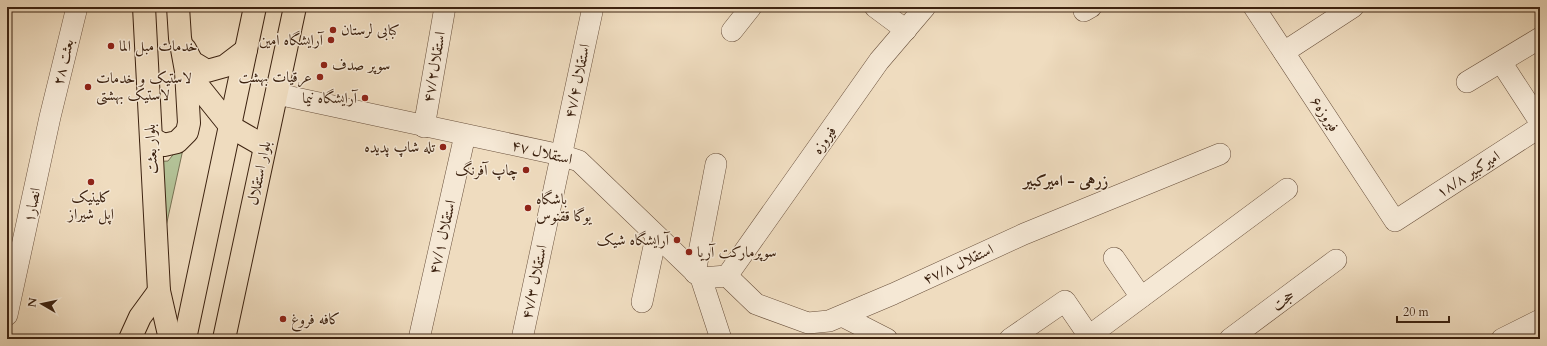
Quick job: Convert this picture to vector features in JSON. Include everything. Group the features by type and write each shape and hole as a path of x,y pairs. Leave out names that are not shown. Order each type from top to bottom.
{"main road":[{"name":"بلوار بعثت","path":"144,7 159,291 170,339"},
{"path":"151,138 164,145 177,142 186,132 189,123 186,71 180,38 178,7"},
{"path":"185,339 255,7"},
{"name":"بلوار استقلال","path":"224,339 264,146 277,94 295,7"},
{"path":"180,38 192,62 207,71 225,66 246,50"},
{"path":"186,71 230,127 264,146"},
{"path":"130,339 140,317 159,291"}],"street":[{"name":"بعثت ۲۸","path":"50,117 77,7"},
{"name":"استقلال۴۷/۲","path":"424,127 445,7"},
{"name":"۴۷/۴ استقلال","path":"561,155 593,7"},
{"path":"732,31 751,7"},
{"path":"875,7 906,30"},
{"name":"فیروزه","path":"727,276 879,61 925,7"},
{"name":"فیروزه۶","path":"1254,7 1396,222"},
{"path":"1284,52 1353,7"},
{"path":"1467,82 1540,38"},
{"path":"1501,62 1540,122"},
{"name":"۴۷ استقلال","path":"277,94 424,127 561,155 579,162 698,276 721,339"},
{"name":"انصار۱","path":"7,315 50,117"},
{"name":"۱۸/۸ امیرکبیر","path":"1396,222 1540,127"},
{"name":"۴۷/۱ استقلال","path":"419,339 464,135"},
{"name":"۴۷/۸ استقلال","path":"727,276 756,304 808,323 829,321 1024,234 1220,154"},
{"name":"۴۷/۳ استقلال","path":"522,339 561,155"},
{"path":"716,164 698,276 727,276"},
{"path":"1010,339 1065,301 1090,338 1141,297 1287,189"},
{"path":"642,302 656,237"},
{"path":"1114,258 1141,297"},
{"name":"حجت","path":"1230,339 1336,260"},
{"path":"842,316 887,339"},
{"path":"1502,339 1540,320"}],"green space":[{"path":"185,140 158,263 150,162 168,161"}],"place":[{"name":"کبابی لرستان","path":"333,30"},
{"name":"آرایشگاه امین","path":"331,40"},
{"name":"خدمات مبل الما","path":"111,46"},
{"name":"سوپر صدف","path":"324,65"},
{"name":"عرقیات بهشت","path":"320,77"},
{"name":"لاستیک و خدمات لاستیک بهشتی","path":"88,87"},
{"name":"آرایشگاه نیما","path":"365,98"},
{"name":"تله شاپ پدیده","path":"443,147"},
{"name":"چاپ آفرنگ","path":"526,170"},
{"name":"کلینیک اپل شیراز","path":"91,182"},
{"name":"باشگاه یوگا ققنوس","path":"528,208"},
{"name":"آرایشگاه شیک","path":"677,240"},
{"name":"سوپرمارکت آریا","path":"689,252"},
{"name":"کافه فروغ","path":"283,319"}],"district":[{"name":"زرهی - امیرکبیر","path":"1066,180"}]}
